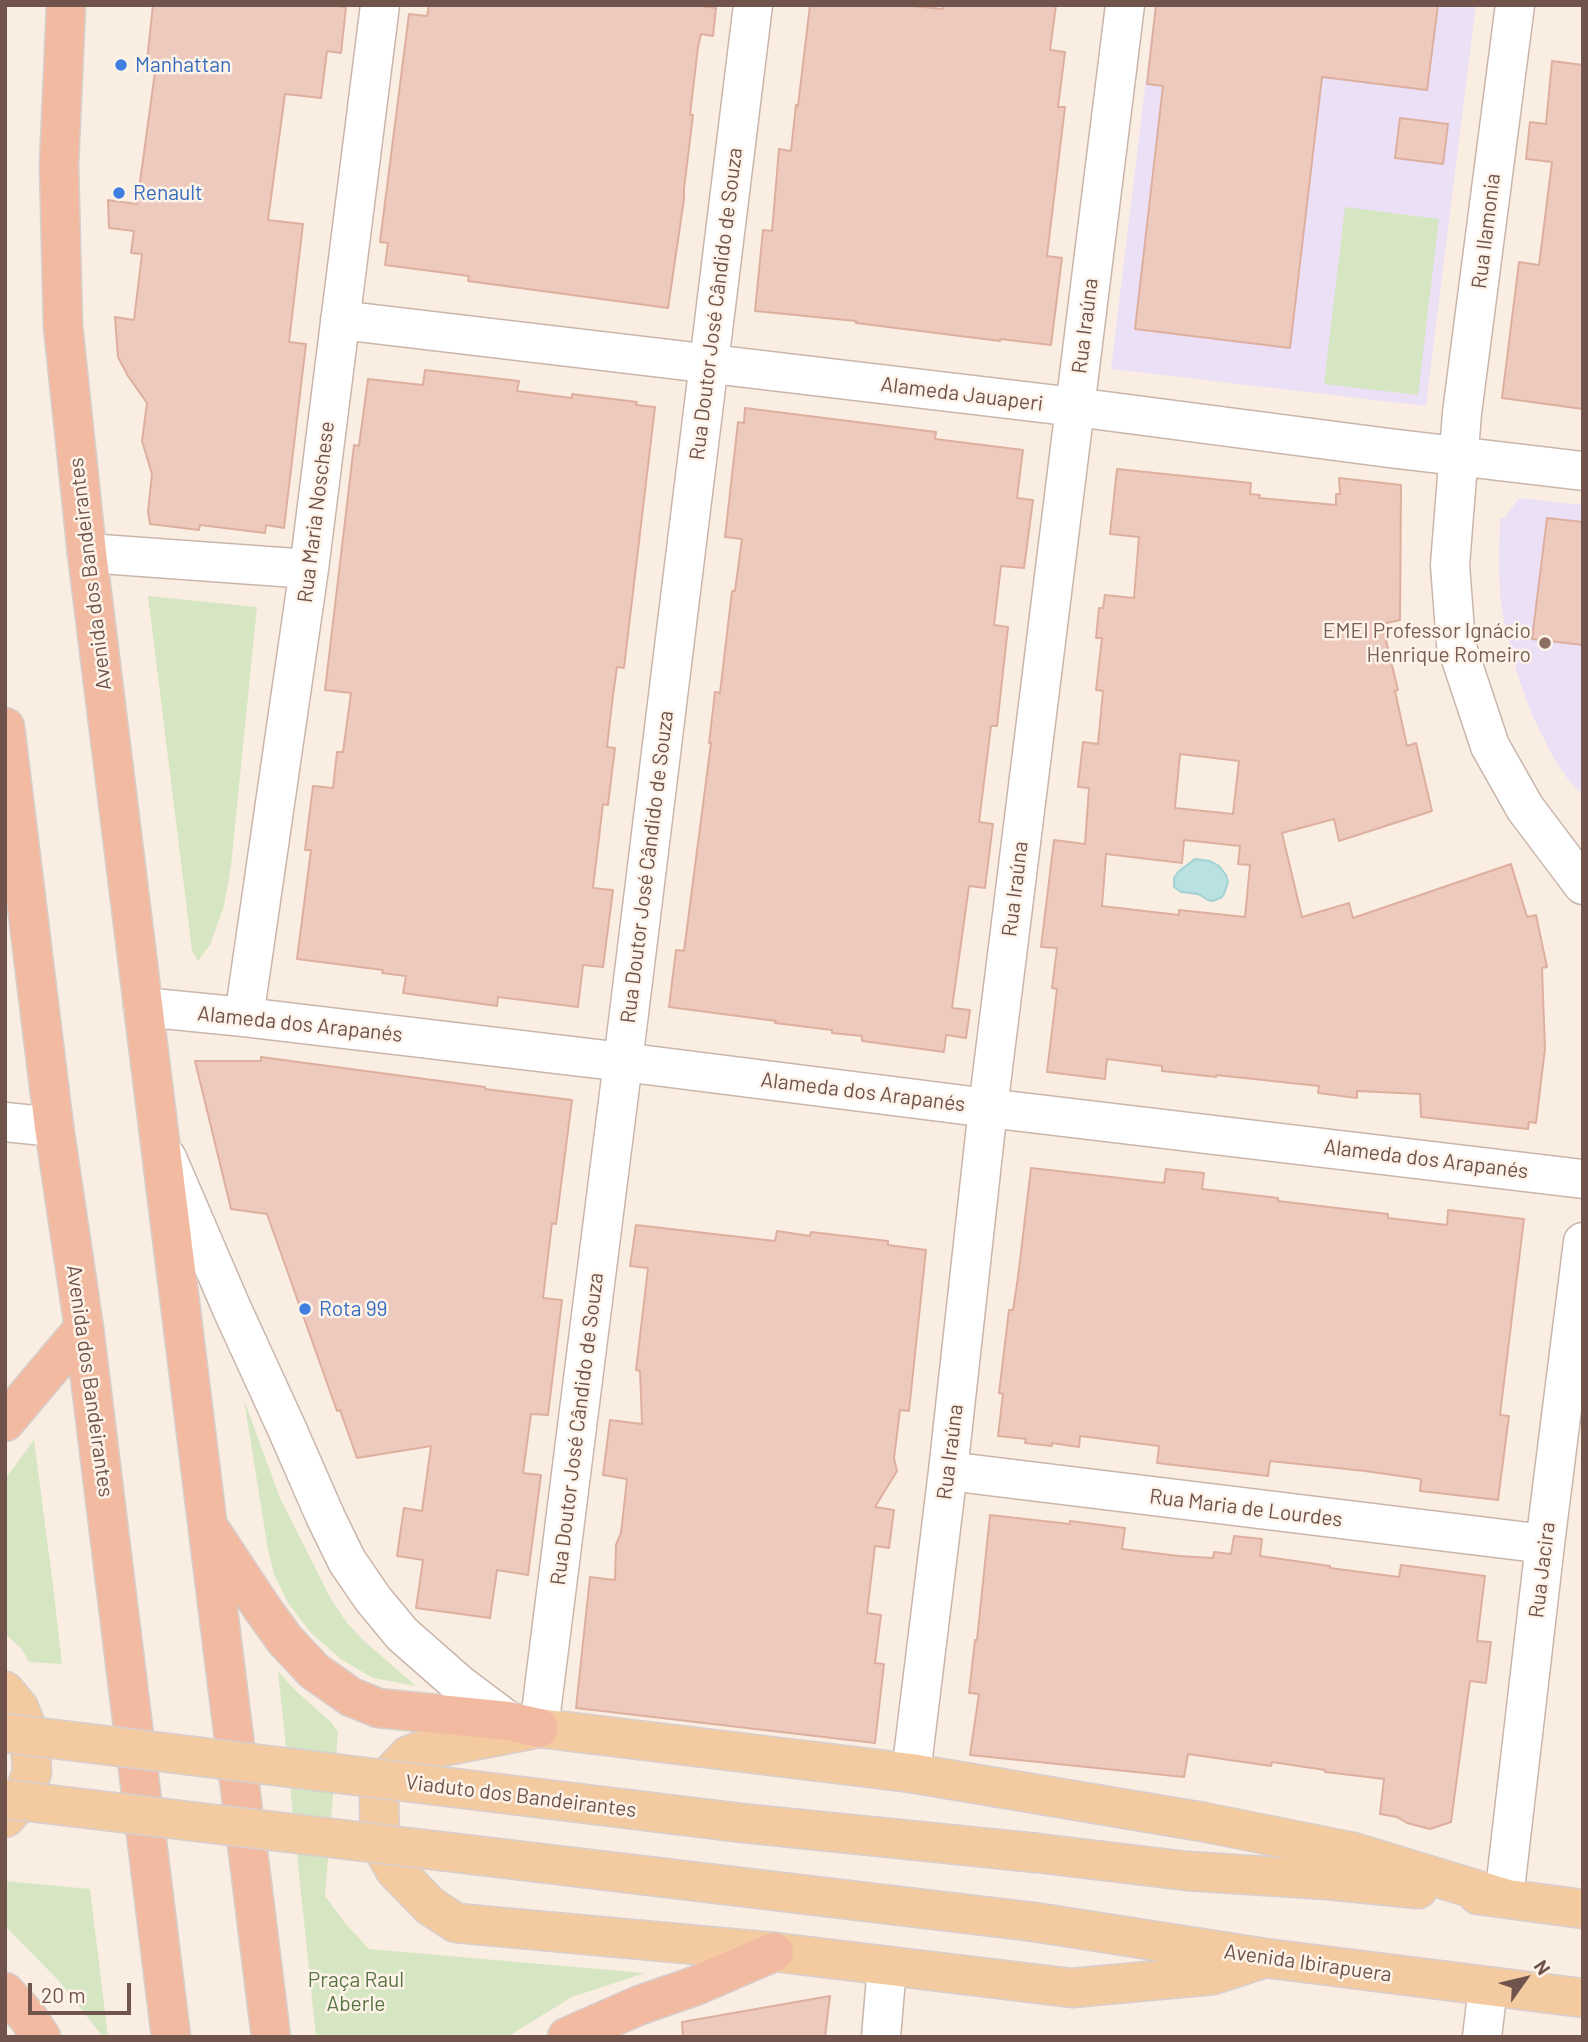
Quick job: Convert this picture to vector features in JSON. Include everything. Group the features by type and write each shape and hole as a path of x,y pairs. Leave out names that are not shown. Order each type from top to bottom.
{"highway":[{"name":"Avenida dos Bandeirantes","path":"66,5 59,166 63,326 87,553 142,1007 271,2037"},
{"name":"Avenida dos Bandeirantes","path":"5,727 54,1126 84,1328 172,2037"},
{"path":"5,1422 84,1328"},
{"path":"207,1525 285,1640 314,1671 351,1697 378,1708 523,1724"},
{"path":"567,2037 774,1952"},
{"path":"5,1992 41,2037"}],"main road":[{"path":"5,1691 19,1708 30,1736 32,1772 23,1797 5,1818"},
{"path":"1265,1958 1213,1975 1072,1987 774,1952 456,1923 430,1906 395,1870 380,1843 379,1800 387,1777 410,1755 523,1724 911,1773 1203,1822 1353,1852 1504,1898 1583,1909"},
{"name":"Viaduto dos Bandeirantes","path":"5,1733 742,1823 1187,1871 1328,1880 1504,1898"},
{"name":"Avenida Ibirapuera","path":"5,1799 1034,1922 1265,1958 1583,1998"}],"street":[{"name":"Rua Maria Noschese","path":"244,1017 309,569 380,5"},
{"name":"Rua Doutor José Cândido de Souza","path":"523,1724 623,1062 752,5"},
{"name":"Rua Iraúna","path":"911,1773 988,1108 1125,5"},
{"name":"Rua Ilamonia","path":"1515,5 1458,456 1450,565 1456,644 1490,746 1525,808 1583,885"},
{"name":"Alameda Jauaperi","path":"341,320 1075,407 1583,471"},
{"path":"87,553 309,569"},
{"name":"Alameda dos Arapanés","path":"142,1007 623,1062 1583,1179"},
{"path":"5,1122 54,1126"},
{"name":"Avenida dos Bandeirantes","path":"159,1140 232,1309 348,1561 373,1599 402,1634 460,1685 523,1724"},
{"name":"Rua Jacira","path":"1504,1898 1583,1242"},
{"name":"Rua Maria de Lourdes","path":"948,1471 1545,1544"},
{"path":"881,2037 887,1966"},
{"path":"1482,2037 1488,1987"}],"shaded area":[{"path":"1155,5 1476,5 1426,406 1111,369"},
{"name":"EMEI Professor Ignácio Henrique Romeiro","path":"1519,498 1583,505 1583,795 1554,759 1533,717 1518,677 1505,627 1500,594 1500,518 1505,517"}],"green space":[{"path":"1345,207 1439,219 1418,395 1324,384"},
{"path":"148,596 257,607 231,866 224,906 210,945 198,961 192,951"},
{"path":"244,1400 280,1498 331,1599 347,1623 364,1641 416,1686 373,1678 342,1660 311,1633 288,1603 274,1574 268,1550"},
{"path":"34,1440 62,1664 29,1662 21,1648 5,1634 5,1479"},
{"name":"Praça Raul Aberle","path":"278,1671 338,1732 325,1896 369,1949 645,1973 572,1997 507,2037 316,2037"},
{"path":"5,1881 90,1889 108,2037 103,2037 59,1981 5,1926"}],"water":[{"path":"1195,859 1210,861 1219,866 1226,875 1228,882 1222,897 1208,900 1198,894 1181,892 1174,887 1174,878 1178,872"}],"building":[{"path":"153,5 346,7 341,53 327,51 321,98 285,94 268,220 303,224 289,342 306,344 284,528 266,525 265,533 200,525 199,530 150,524 148,511 152,474 142,441 147,403 118,357 115,317 134,320 142,254 131,253 134,231 109,228 108,200 137,204 155,72 146,70"},
{"path":"429,5 693,5 716,8 713,36 701,34 698,47 684,199 668,308 468,281 469,276 385,265 388,243 380,242 409,14 427,16"},
{"path":"810,5 902,5 943,9 943,5 1056,5 1050,50 1065,52 1058,107 1065,107 1047,256 1062,258 1051,345 755,311 763,230 772,231 779,149 791,151"},
{"path":"1156,5 1438,5 1427,90 1322,77 1290,348 1135,329 1163,86 1147,84"},
{"path":"1552,61 1583,65 1583,409 1502,398 1519,262 1539,265 1552,162 1526,159 1530,122 1546,124"},
{"path":"1400,118 1448,124 1443,164 1395,158"},
{"path":"425,370 519,381 517,391 572,398 572,394 637,402 636,405 655,407 624,668 617,667 613,695 607,747 615,748 608,805 603,804 593,888 613,890 603,967 583,965 578,1007 498,997 497,1006 403,993 406,976 382,973 383,970 297,959 311,850 305,850 313,786 333,788 337,752 343,752 351,693 325,690 354,445 359,446 368,379 423,385"},
{"path":"745,408 936,432 935,439 1023,450 1017,498 1033,500 1024,568 1001,566 994,625 1008,627 997,726 991,726 979,822 993,824 985,888 969,886 952,1008 970,1010 966,1038 946,1035 944,1052 862,1041 862,1036 832,1033 832,1030 669,1007 676,950 684,951 715,692 720,693 732,591 735,591 742,539 725,537 738,422 744,423"},
{"path":"1117,469 1251,483 1250,494 1260,495 1259,498 1336,505 1336,494 1340,494 1339,478 1401,485 1400,620 1382,624 1398,690 1395,691 1407,746 1416,743 1432,811 1339,841 1334,819 1282,833 1302,917 1349,903 1353,918 1511,864 1527,917 1536,915 1547,967 1542,968 1545,1049 1536,1123 1529,1122 1528,1129 1421,1117 1420,1094 1357,1091 1357,1098 1318,1093 1319,1086 1162,1071 1162,1066 1107,1059 1105,1079 1047,1072 1057,989 1052,988 1057,948 1041,947 1054,840 1085,844 1089,788 1078,787 1083,742 1098,744 1103,691 1096,690 1102,638 1096,638 1099,608 1103,608 1105,595 1134,598 1139,537 1110,534","holes":["1180,754 1239,761 1233,814 1175,808","1184,840 1240,846 1238,864 1250,865 1245,917 1179,910 1179,915 1102,906 1106,854 1182,863"]},
{"path":"1547,518 1583,522 1583,645 1532,639"},
{"path":"261,1057 572,1100 556,1224 552,1223 543,1298 562,1300 548,1415 531,1414 523,1473 541,1475 528,1575 497,1570 490,1618 416,1608 423,1560 397,1556 404,1508 422,1511 431,1446 357,1458 340,1410 337,1411 267,1214 231,1209 195,1061 261,1061"},
{"path":"1031,1168 1164,1183 1166,1169 1204,1173 1202,1189 1388,1214 1388,1218 1447,1225 1448,1210 1524,1219 1500,1415 1509,1416 1498,1500 1420,1491 1421,1479 1365,1471 1270,1461 1268,1476 1157,1463 1159,1446 1080,1436 1079,1447 1052,1443 1052,1446 1025,1443 1026,1439 998,1436 1003,1394 999,1393 1009,1310 1013,1310"},
{"path":"636,1225 775,1241 777,1231 810,1236 811,1232 888,1241 888,1245 926,1250 909,1411 900,1410 894,1458 897,1471 875,1507 894,1510 889,1548 875,1546 867,1613 881,1615 875,1663 884,1664 875,1743 576,1708 590,1577 615,1580 616,1545 621,1533 627,1479 603,1475 610,1420 642,1424 640,1371 636,1370 648,1268 630,1266"},
{"path":"990,1515 1125,1528 1122,1549 1213,1558 1214,1552 1231,1554 1234,1536 1262,1539 1260,1556 1330,1568 1399,1577 1401,1565 1485,1576 1477,1641 1491,1642 1486,1683 1470,1681 1451,1822 1430,1829 1380,1814 1384,1779 1272,1762 1271,1766 1188,1754 1184,1777 970,1755 979,1694 969,1693"},
{"path":"830,1996 825,2037 683,2037 682,2022"}],"place":[{"name":"Manhattan","path":"121,65"},
{"name":"Renault","path":"119,193"},
{"name":"EMEI Professor Ignácio Henrique Romeiro","path":"1545,643"},
{"name":"Rota 99","path":"305,1309"}]}
